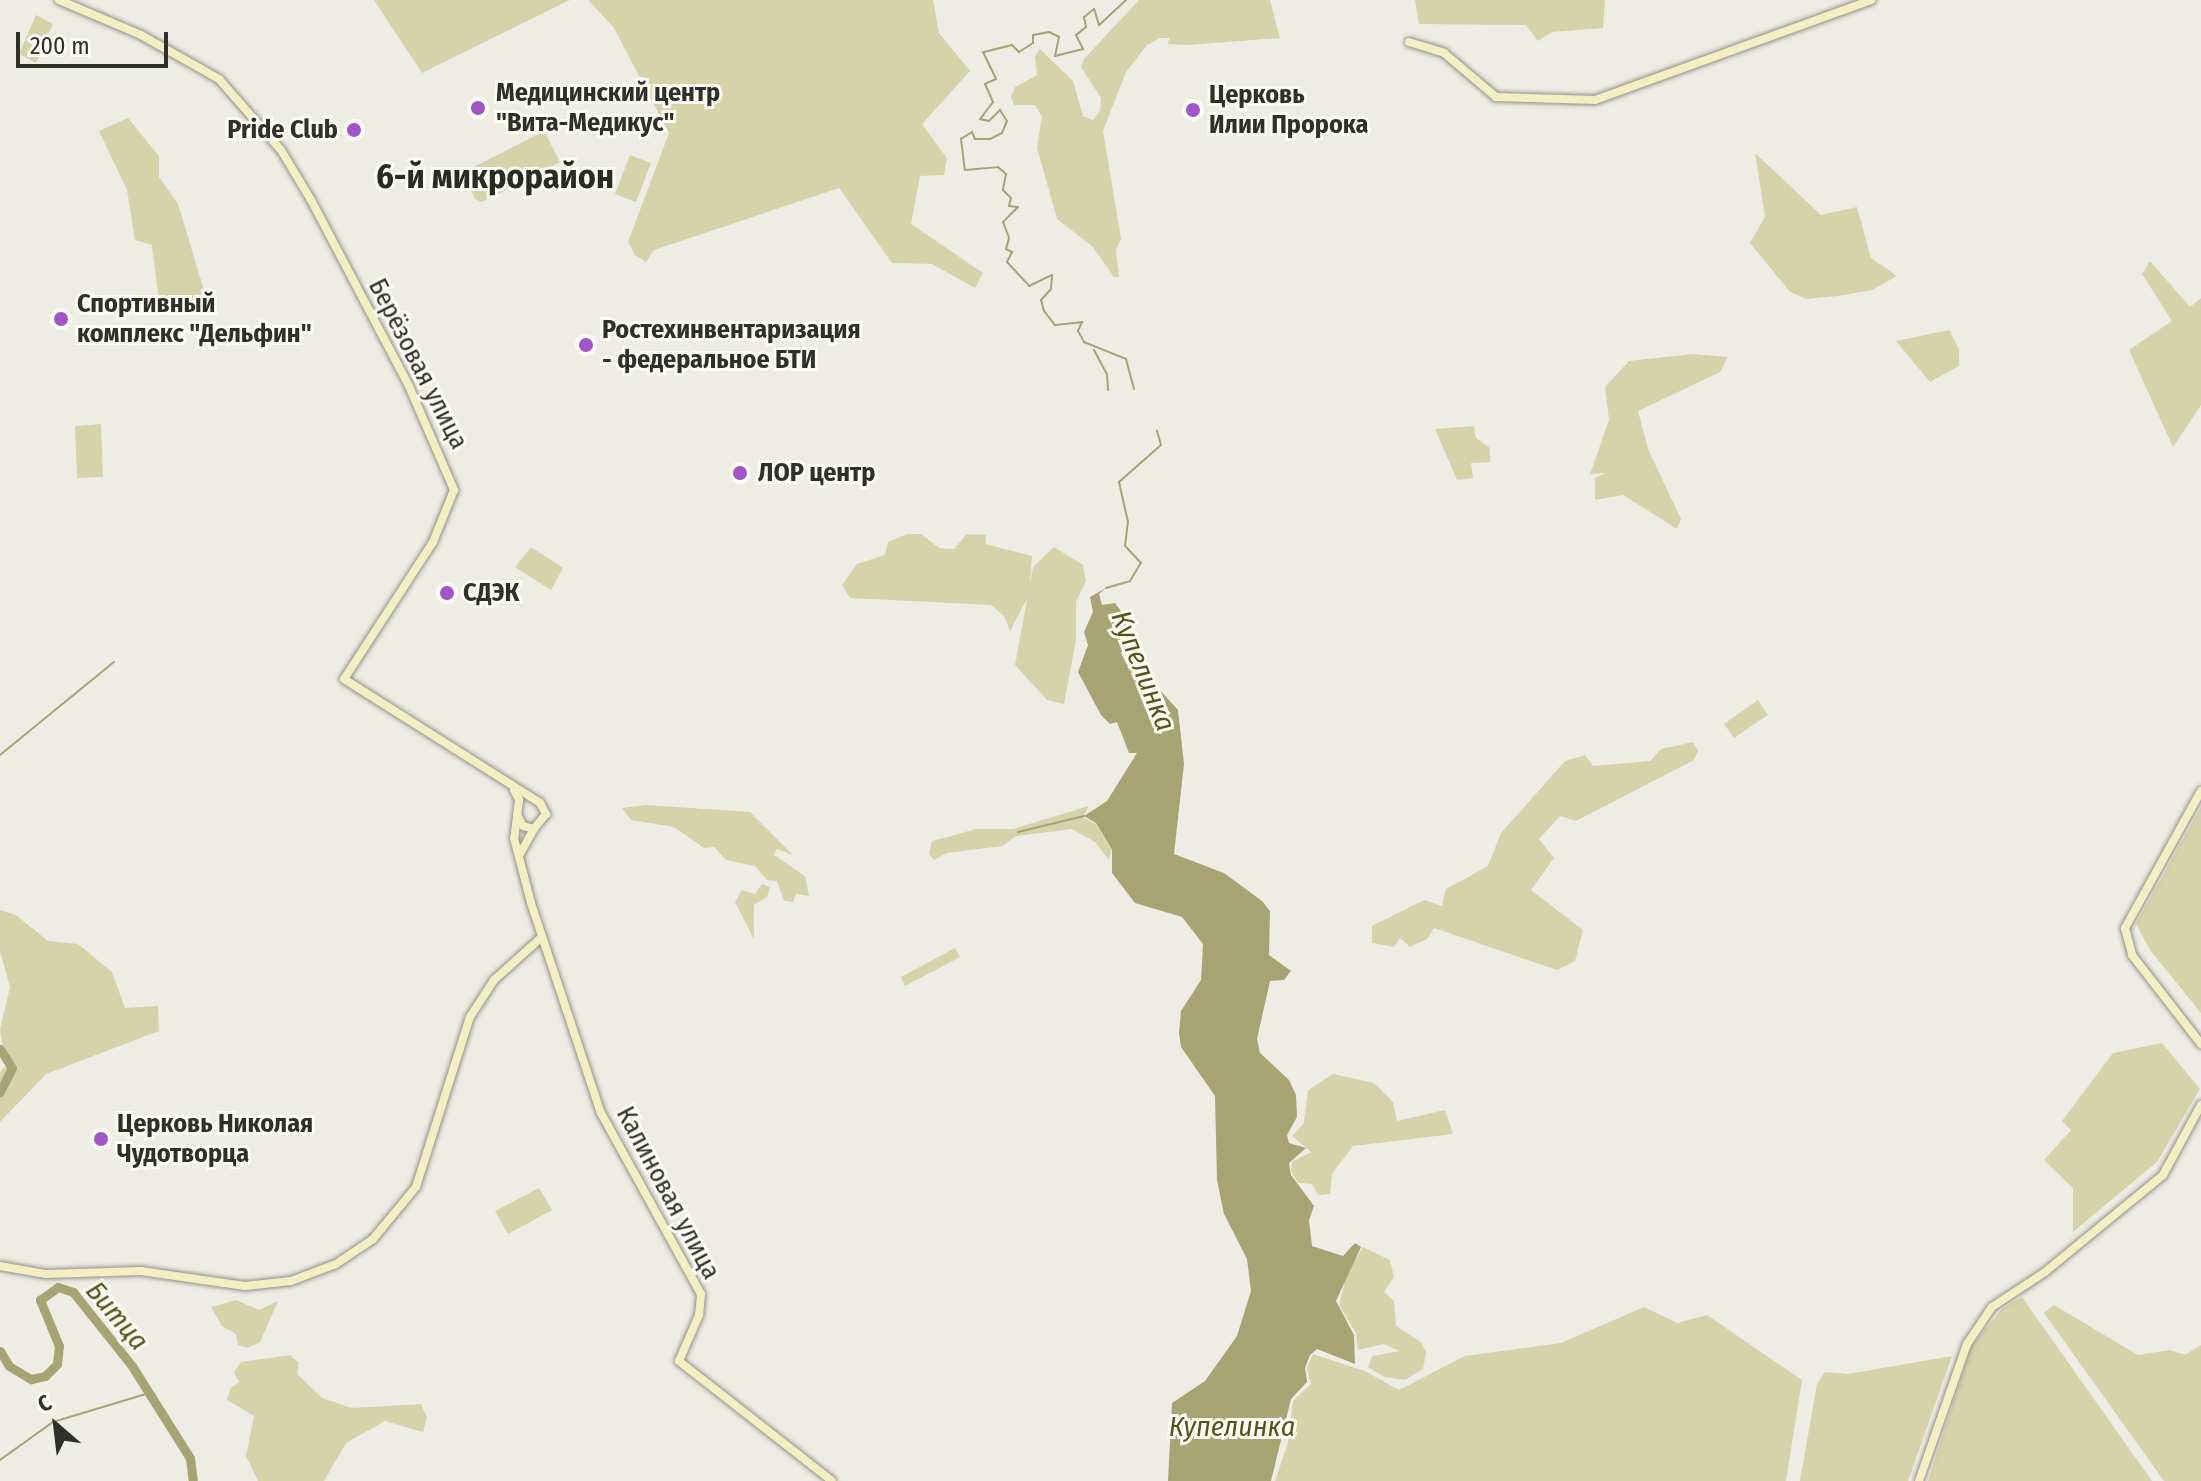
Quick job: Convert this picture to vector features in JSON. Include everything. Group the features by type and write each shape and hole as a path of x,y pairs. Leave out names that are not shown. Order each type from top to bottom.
{"street":[{"name":"Берёзовая улица","path":"59,0 141,35 219,79 281,150 311,200 408,384 454,490 433,542 344,679 514,789"},
{"path":"1409,42 1444,53 1496,97 1595,100 1871,0"},
{"path":"514,789 536,801 546,818 523,842 520,859"},
{"name":"Калиновая улица","path":"514,789 518,814 514,838 542,937 604,1119 701,1294 699,1315 679,1361 832,1481"},
{"path":"2201,791 2125,928 2132,955 2201,1044"},
{"path":"534,829 523,826 518,814 523,804 536,801"},
{"path":"0,1266 46,1274 141,1271 245,1286 291,1281 346,1258 390,1222 416,1187 470,1017 494,980 542,937"},
{"path":"1919,1481 1967,1344 1992,1307 2045,1272 2163,1175 2201,1105"}],"shaded area":[{"path":"374,0 570,0 422,73"},
{"path":"588,0 933,0 939,33 970,71 922,124 947,158 944,175 920,176 911,224 983,273 975,288 932,264 892,263 839,188 654,250 646,262 635,255 628,242 669,133 614,28"},
{"path":"1139,0 1270,0 1280,38 1188,45 1167,44 1170,38 1160,38 1147,45 1126,72 1103,131 1121,239 1116,250 1119,277 1114,277 1093,247 1057,219 1037,148 1042,117 1035,105 1014,105 1011,97 1015,87 1037,75 1035,56 1040,49 1073,81 1083,116 1093,120 1100,111 1101,98 1081,67 1084,59"},
{"path":"1415,0 1605,0 1603,28 1552,32 1538,41 1526,25 1419,24"},
{"path":"36,15 53,24 36,63 19,54"},
{"path":"128,118 159,156 159,177 178,204 204,290 195,302 159,302 152,245 135,240 127,190 99,131"},
{"path":"544,131 560,162 482,202 475,199 465,178 468,170"},
{"path":"1755,153 1821,215 1857,207 1871,258 1897,276 1872,290 1838,296 1806,299 1790,292 1750,243 1765,217"},
{"path":"630,155 651,163 636,202 615,194"},
{"path":"2150,261 2190,307 2201,298 2201,405 2173,447 2129,350 2172,321 2142,274"},
{"path":"1949,330 1959,349 1959,366 1930,382 1896,341"},
{"path":"1693,354 1728,357 1720,372 1638,411 1648,449 1681,519 1677,529 1623,495 1595,500 1595,478 1605,473 1590,474 1609,420 1605,387 1629,361"},
{"path":"101,424 103,477 77,478 75,426"},
{"path":"1474,426 1476,438 1490,448 1490,462 1471,463 1473,478 1457,480 1435,429"},
{"path":"907,534 921,534 939,548 954,549 967,534 986,535 986,544 1032,556 1029,595 1010,631 1004,616 991,605 850,598 842,585 857,564 885,555 888,542"},
{"path":"531,547 563,568 551,590 515,567"},
{"path":"1054,547 1083,565 1086,581 1076,602 1076,640 1064,704 1047,700 1015,665 1033,567"},
{"path":"1758,700 1768,715 1734,738 1724,724"},
{"path":"1693,742 1698,751 1694,760 1576,821 1560,816 1539,839 1554,858 1531,890 1583,930 1575,961 1557,970 1434,928 1427,939 1410,947 1400,938 1394,947 1372,943 1372,926 1424,900 1442,906 1446,889 1488,866 1501,833 1565,761 1585,755 1593,766 1650,761 1661,749"},
{"path":"646,805 750,812 793,855 777,849 774,855 805,876 809,896 796,894 793,902 784,901 777,881 767,880 755,866 726,860 714,847 704,848 674,827 631,820 622,808"},
{"path":"1089,806 1083,817 1096,824 1111,850 1109,860 1095,842 1072,829 1016,836 1002,846 947,853 934,860 929,854 932,841 976,829 1013,829"},
{"path":"2201,807 2201,1013 2150,950 2136,924"},
{"path":"762,884 770,887 767,897 754,905 754,939 735,902 742,890 755,894"},
{"path":"0,910 16,915 48,941 78,944 112,972 125,1008 158,1006 159,1031 46,1074 0,1122 0,1072 6,1066 0,1029 10,987 0,951"},
{"path":"955,948 960,957 905,986 901,977"},
{"path":"2162,1043 2200,1089 2157,1162 2073,1232 2073,1188 2044,1160 2071,1130 2062,1121 2113,1053"},
{"path":"1333,1074 1374,1083 1393,1102 1397,1121 1445,1110 1453,1134 1353,1146 1332,1174 1330,1194 1318,1195 1312,1184 1298,1183 1291,1171 1292,1162 1311,1152 1292,1136 1304,1123 1308,1090"},
{"path":"539,1188 552,1210 508,1234 495,1211"},
{"path":"1363,1247 1390,1260 1394,1277 1384,1292 1394,1301 1396,1326 1422,1343 1426,1353 1423,1369 1405,1380 1384,1377 1368,1367 1372,1356 1400,1351 1383,1344 1358,1350 1356,1333 1339,1305 1348,1270"},
{"path":"2022,1297 2152,1481 1928,1481 1971,1347 2002,1309"},
{"path":"236,1300 259,1310 278,1301 260,1342 248,1348 238,1345 236,1334 222,1326 211,1307"},
{"path":"2054,1305 2138,1355 2170,1350 2185,1355 2201,1345 2201,1481 2164,1481 2044,1313"},
{"path":"1644,1307 1677,1323 1707,1315 1802,1380 1786,1481 1275,1481 1288,1443 1293,1401 1311,1384 1307,1368 1313,1354 1365,1371 1399,1390 1465,1356 1561,1343"},
{"path":"290,1355 299,1363 297,1374 322,1398 352,1408 421,1404 427,1418 423,1432 385,1421 346,1443 324,1481 258,1481 246,1456 254,1416 227,1400 230,1389 239,1382 234,1372 241,1362"},
{"path":"1952,1356 1908,1481 1800,1481 1817,1384 1825,1372 1848,1374"}],"water":[{"name":"Купелинка","path":"1106,588 1099,594 1102,605 1115,603 1133,628 1121,653 1127,665 1143,671 1178,710 1184,764 1174,854 1224,873 1262,901 1270,911 1269,955 1291,971 1284,980 1270,981 1257,1039 1260,1053 1289,1080 1296,1095 1297,1117 1287,1135 1289,1143 1306,1148 1289,1163 1291,1175 1314,1206 1309,1220 1312,1246 1343,1256 1355,1243 1361,1247 1336,1301 1354,1335 1355,1364 1317,1349 1310,1355 1305,1368 1307,1382 1291,1399 1271,1481 1168,1481 1172,1403 1205,1381 1237,1336 1251,1291 1247,1259 1224,1214 1217,1180 1215,1096 1181,1047 1179,1033 1181,1011 1201,980 1203,944 1182,917 1135,903 1112,873 1112,850 1096,823 1084,816 1107,801 1137,753 1129,753 1117,722 1110,724 1101,715 1078,672 1088,645 1084,632 1093,612 1090,597"}],"waterway":[{"name":"Купелинка","path":"1126,0 1099,25 1094,9 1084,17 1086,27 1076,35 1083,49 1055,56 1059,37 1049,32 1033,35 1033,43 1019,52 1012,45 983,52 996,79 985,84 993,102 980,119 989,121 1000,110 1007,121 1002,133 990,139 975,139 972,132 961,139 965,170 998,167 1006,174 1003,190 1011,198 1009,206 1018,207 1003,222 1009,238 1006,249 1012,252 1007,262 1029,286 1052,275 1051,289 1041,300 1044,311 1055,325 1082,322 1078,331 1084,342 1126,359 1134,389"},
{"path":"1094,350 1107,374 1108,390"},
{"name":"Купелинка","path":"1106,588 1130,581 1141,563 1125,546 1128,522 1119,482 1161,445 1157,431"},
{"path":"0,755 114,662"},
{"path":"1018,832 1084,816"},
{"name":"Битца","path":"0,1049 12,1068 0,1092"},
{"name":"Битца","path":"0,1351 9,1366 31,1379 45,1376 57,1364 59,1346 40,1300 58,1287 73,1292 132,1366 190,1458 193,1481"},
{"path":"0,1460 53,1422 146,1394"}],"place":[{"name":"Медицинский центр \"Вита-Медикус\"","path":"478,108"},
{"name":"Церковь Илии Пророка","path":"1193,110"},
{"name":"Pride Club","path":"354,130"},
{"name":"Спортивный комплекс \"Дельфин\"","path":"61,319"},
{"name":"Ростехинвентаризация - федеральное БТИ","path":"586,345"},
{"name":"ЛОР центр","path":"740,473"},
{"name":"СДЭК","path":"447,593"},
{"name":"Церковь Николая Чудотворца","path":"101,1139"}],"district":[{"name":"6-й микрорайон","path":"495,177"}]}
